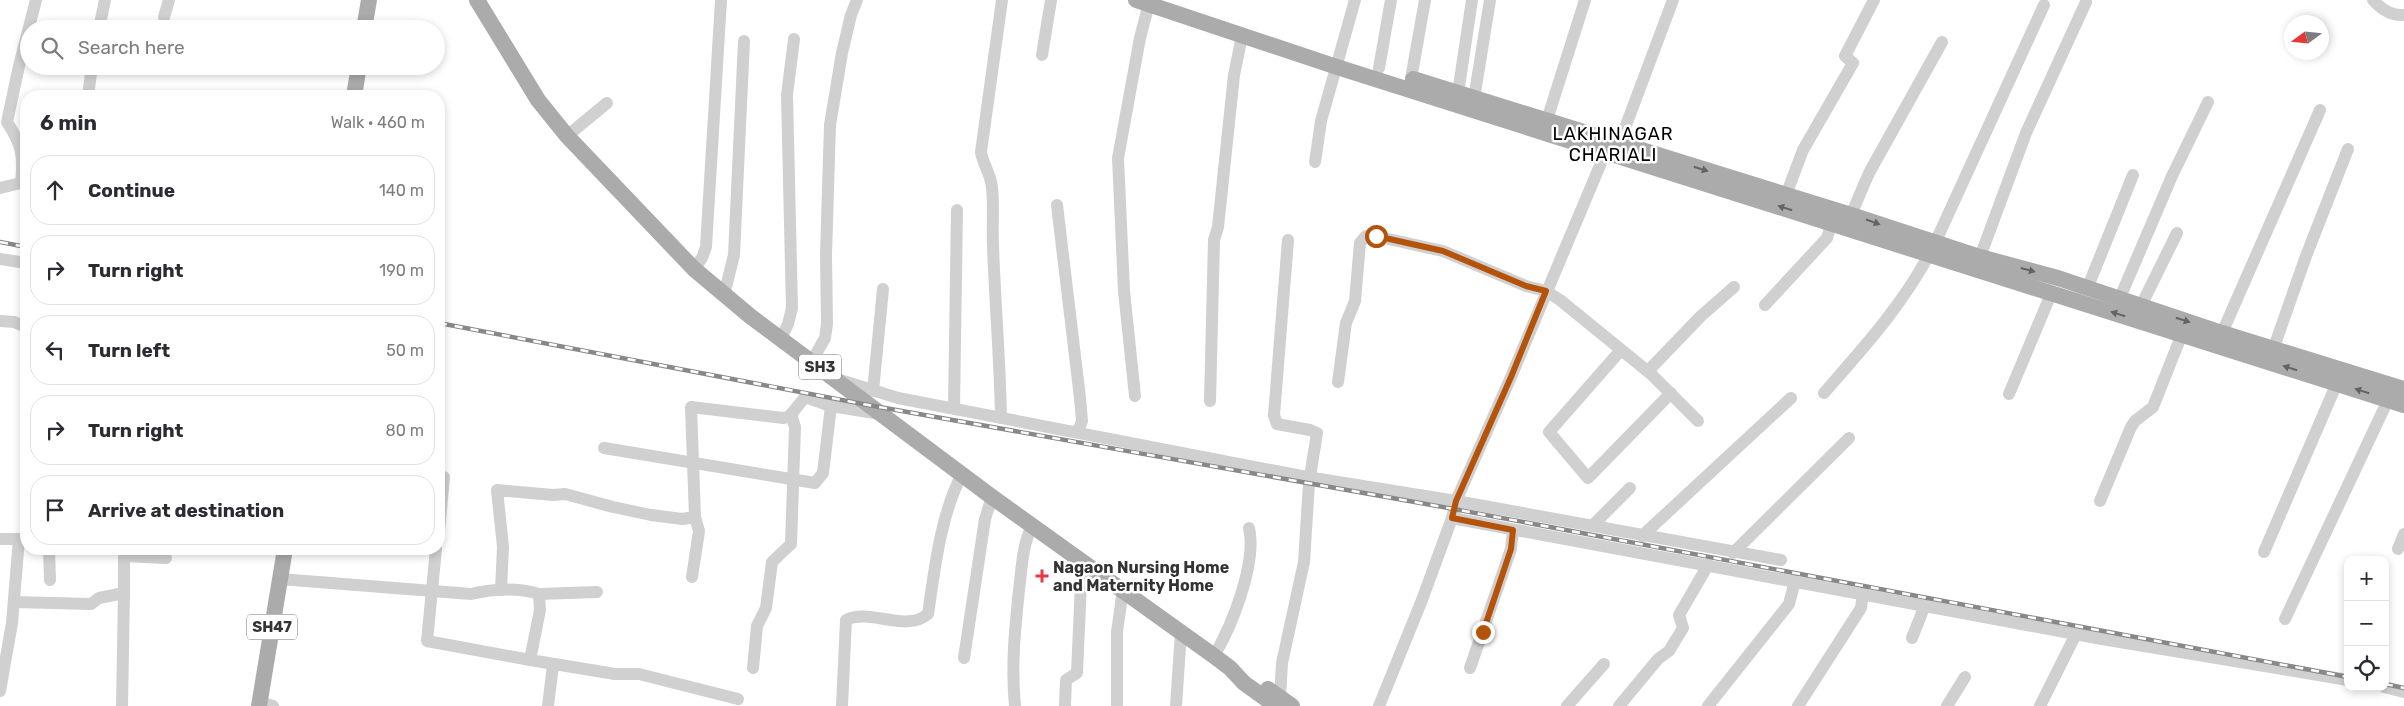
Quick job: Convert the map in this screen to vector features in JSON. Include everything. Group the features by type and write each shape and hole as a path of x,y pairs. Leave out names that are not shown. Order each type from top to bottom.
{"main road":[{"path":"366,20 369,0"},
{"name":"SH3","path":"477,0 538,100 567,136 694,269 781,339 992,497 1214,656 1230,668 1244,683 1282,703"},
{"path":"1171,0 1339,62 1379,68 1474,99 1547,120 1612,145 1832,222 1932,248 1980,257 2058,278 2222,334 2404,389"},
{"path":"1145,1 1242,36 1339,62 1851,215 2051,294 2404,405"},
{"path":"355,90 358,75"},
{"name":"SH47","path":"264,705 284,555"}],"street":[{"path":"31,20 36,0"},
{"path":"101,20 105,0"},
{"path":"164,17 169,0"},
{"path":"694,269 702,258 706,247 720,0"},
{"path":"812,361 825,338 827,324 826,246 830,125 842,53 850,16 857,0"},
{"path":"1001,418 992,186 988,171 982,162 981,152 1002,0"},
{"path":"1042,55 1051,0"},
{"path":"1315,162 1321,121 1355,0"},
{"path":"1379,68 1391,0"},
{"path":"1411,78 1425,0"},
{"path":"1458,93 1472,0"},
{"path":"1474,99 1479,56 1490,0"},
{"path":"1547,120 1585,0"},
{"path":"1379,706 1452,518 1456,501 1511,377 1546,291 1612,145 1673,0"},
{"path":"1786,195 1803,150 1853,63 1844,56 1874,0"},
{"path":"2373,0 2381,8 2393,14 2404,15"},
{"path":"1135,396 1124,291 1118,158 1145,1"},
{"path":"1980,257 2026,133 2086,2"},
{"path":"1824,393 1884,325 1917,276 1932,248 2044,4"},
{"path":"1210,401 1214,240 1218,227 1234,75 1242,36"},
{"path":"781,339 788,324 792,308 787,95 794,39"},
{"path":"724,295 734,255 744,41"},
{"path":"1851,215 1869,174 1942,42"},
{"path":"20,62 8,122 20,141"},
{"path":"89,90 91,75"},
{"path":"2119,300 2172,176 2208,102"},
{"path":"567,136 607,103"},
{"path":"2222,334 2320,110"},
{"path":"2273,350 2306,256 2348,149"},
{"path":"2087,289 2133,175"},
{"path":"0,188 20,185"},
{"path":"1057,205 1058,230 1080,398 1082,421 1078,432"},
{"path":"954,408 957,210"},
{"path":"1764,305 1827,238 1832,222"},
{"path":"2141,306 2177,232"},
{"path":"1338,382 1346,323 1355,301 1360,243 1366,236 1408,242 1443,251 1526,286 1546,291 1648,371 1698,420"},
{"path":"1282,703 1282,663 1304,562 1310,477 1317,434 1310,430 1277,424 1274,415 1288,240"},
{"path":"0,258 20,262"},
{"path":"1648,371 1700,316 1734,287"},
{"path":"873,391 882,289"},
{"path":"2010,394 2051,294"},
{"path":"0,321 20,324"},
{"path":"2100,501 2135,421 2154,407 2182,334"},
{"path":"1621,350 1549,432 1588,478 1670,393"},
{"path":"836,379 898,398 1001,418 1310,477 1456,501 1733,553 1781,560"},
{"path":"2264,552 2337,383"},
{"path":"692,577 699,532 695,517 691,407 782,418 792,414 805,397 830,406 881,414"},
{"path":"1642,536 1791,398"},
{"path":"2285,619 2388,400"},
{"path":"604,448 815,483 823,473 830,406"},
{"path":"753,668 757,626 766,608 772,562 792,544 794,427 792,414"},
{"path":"1733,553 1849,438"},
{"path":"842,706 846,620 855,616 895,621 921,619 928,614 938,550 954,491 962,474"},
{"path":"1592,526 1630,488"},
{"path":"501,590 503,547 497,490 553,495 565,494 651,515 682,519 695,517"},
{"path":"964,658 985,519 992,497"},
{"path":"1452,518 2076,634 2344,679"},
{"path":"1014,706 1012,675 1016,626 1025,539 1032,526"},
{"path":"1214,656 1226,637 1238,605 1246,570 1250,536 1248,528"},
{"path":"1470,668 1511,549 1513,530"},
{"path":"2398,549 2404,534"},
{"path":"0,539 19,540 14,602 6,622 0,691"},
{"path":"49,555 50,580"},
{"path":"122,706 124,555"},
{"path":"145,555 166,558"},
{"path":"435,555 428,641 552,665 614,674 639,674 738,698"},
{"path":"1065,706 1066,680 1077,673 1081,584 1084,562"},
{"path":"1619,706 1658,659 1670,651 1683,628 1679,615 1704,575 1708,565"},
{"path":"280,579 471,594 501,590 529,591 539,594 597,592"},
{"path":"1708,706 1789,604 1796,581"},
{"path":"1117,706 1116,632 1123,589"},
{"path":"1798,706 1861,608 1863,593"},
{"path":"14,602 91,604 98,598 124,594"},
{"path":"530,660 540,610 539,594"},
{"path":"1912,638 1925,605"},
{"path":"1176,706 1181,632"},
{"path":"2040,706 2076,634"},
{"path":"1567,706 1604,664"},
{"path":"548,706 552,665"},
{"path":"1946,706 1965,677"},
{"path":"2389,688 2404,692"}],"railway":[{"path":"0,242 20,246"},
{"path":"445,324 868,405 1454,509 2344,676"},
{"path":"2389,685 2404,688"}],"place":[{"name":"Nagaon Nursing Home and Maternity Home","path":"1042,576"}],"district":[{"name":"LAKHINAGAR CHARIALI","path":"1613,144"}],"route":[{"path":"1376,236 1443,251 1526,286 1546,291 1511,377 1456,501 1452,518 1513,530 1511,549 1483,632"}]}
